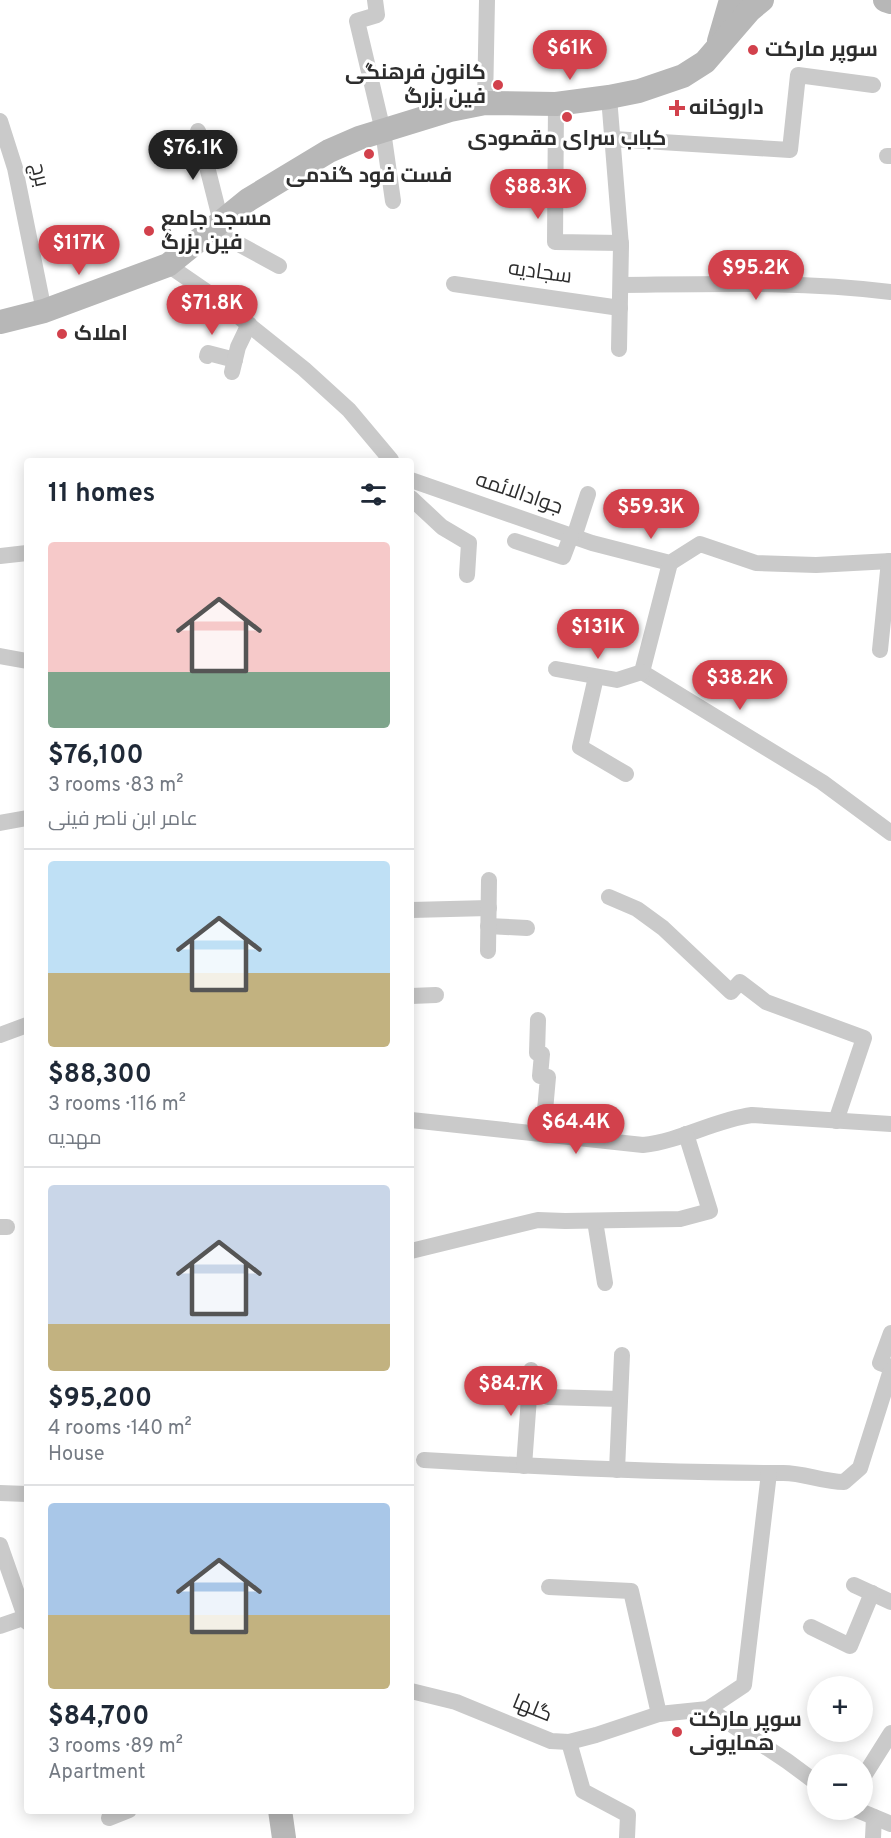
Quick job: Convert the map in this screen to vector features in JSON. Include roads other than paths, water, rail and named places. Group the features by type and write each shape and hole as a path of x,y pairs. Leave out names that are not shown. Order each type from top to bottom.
{"main road":[{"path":"716,51 731,0"},
{"path":"0,322 44,311 168,266 248,200 320,156 359,138 450,110 485,103 556,104 609,97 639,91 683,76 696,69 716,51 750,10 762,0"},
{"path":"885,0 891,2"},
{"path":"281,1814 284,1838"}],"street":[{"path":"375,0 377,15 357,21 383,131 393,201"},
{"path":"485,103 488,55 487,0"},
{"path":"613,139 790,150 798,75 873,84"},
{"path":"609,97 621,243 618,349"},
{"path":"556,104 555,242 621,243"},
{"name":"برج","path":"0,121 7,165 44,311"},
{"path":"198,131 217,226 279,266"},
{"path":"168,266 213,296 304,369 349,410 389,458"},
{"path":"621,285 772,283 853,287 891,292"},
{"name":"سجادیه","path":"454,284 620,308"},
{"path":"207,356 208,353 233,366 249,324"},
{"name":"جوادالائمه","path":"414,481 592,543 670,563"},
{"path":"515,541 563,557 588,494"},
{"path":"414,501 442,527 469,543 467,575"},
{"path":"642,672 670,563 700,544 756,563 816,565 890,561 880,650"},
{"path":"0,556 24,553"},
{"path":"0,656 24,660"},
{"path":"556,669 617,680 642,672 822,782 891,833"},
{"path":"596,677 580,747 626,774"},
{"path":"0,823 24,819"},
{"path":"488,951 489,880"},
{"path":"609,897 638,909 663,928 731,992 740,982 766,1002 864,1038 836,1121"},
{"path":"414,910 489,908"},
{"path":"488,926 527,928"},
{"path":"414,996 436,995"},
{"path":"538,1020 537,1053 542,1054 540,1077 548,1077 543,1133"},
{"path":"0,1035 24,1025"},
{"path":"414,1120 643,1145 663,1143 732,1118 752,1115 891,1124"},
{"path":"414,1250 538,1220 680,1219 710,1211 686,1134"},
{"path":"595,1221 605,1283"},
{"path":"424,1460 617,1470 797,1474 829,1482 844,1482 860,1468 891,1368 880,1363 891,1333"},
{"path":"617,1470 622,1355"},
{"path":"524,1466 531,1370"},
{"path":"548,1397 620,1399"},
{"path":"769,1473 744,1685 708,1709 807,1776"},
{"path":"0,1493 24,1494"},
{"path":"0,1545 24,1614"},
{"path":"854,1585 891,1602"},
{"path":"549,1587 631,1591 659,1714"},
{"path":"811,1628 850,1646 872,1593"},
{"path":"0,1626 24,1620"},
{"name":"گلها","path":"414,1691 456,1702 551,1741 569,1742 659,1714 708,1709"},
{"path":"873,1762 891,1733"},
{"path":"569,1742 583,1791 628,1815 627,1838"},
{"path":"109,1818 119,1814"},
{"path":"873,1838 874,1817 891,1824"}],"place":[{"name":"سوپر مارکت","path":"753,50"},
{"name":"کانون فرهنگی فین بزرگ","path":"498,85"},
{"name":"داروخانه","path":"677,108"},
{"name":"کباب سرای مقصودی","path":"567,117"},
{"name":"فست فود گندمی","path":"369,154"},
{"name":"مسجد جامع فین بزرگ","path":"149,231"},
{"name":"املاک","path":"62,334"},
{"name":"سوپر مارکت همایونی","path":"677,1732"}]}
